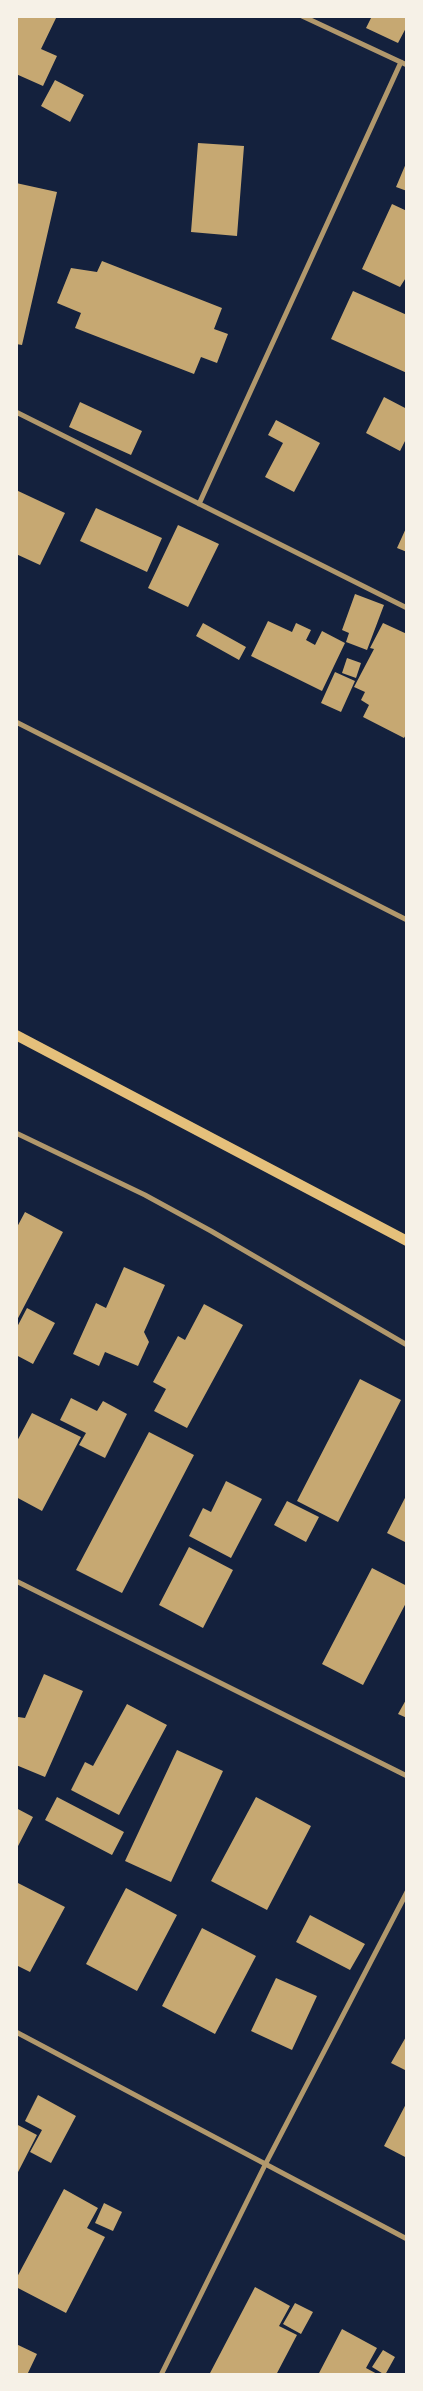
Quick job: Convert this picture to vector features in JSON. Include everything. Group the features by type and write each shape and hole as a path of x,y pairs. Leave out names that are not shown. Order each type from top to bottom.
{"main road":[{"path":"16,1035 407,1241"}],"street":[{"path":"199,504 404,64 302,16"},
{"path":"16,412 407,608"},
{"path":"16,722 407,920"},
{"path":"16,1133 145,1195 211,1231 407,1345"},
{"path":"16,1581 407,1776"},
{"path":"161,2375 264,2165 407,1892"},
{"path":"16,2032 264,2165 407,2239"}],"building":[{"path":"16,16 57,16 41,49 57,56 43,86 16,74"},
{"path":"372,16 407,16 407,26 398,43 366,28"},
{"path":"55,80 84,95 70,122 41,106"},
{"path":"198,143 244,146 237,236 191,232"},
{"path":"407,161 407,191 396,187"},
{"path":"16,183 57,192 22,345 16,344"},
{"path":"392,204 407,211 407,276 400,287 362,269"},
{"path":"102,261 222,308 214,329 228,334 217,363 201,357 194,374 75,328 81,313 57,303 71,268 97,272"},
{"path":"353,291 407,315 407,373 331,339"},
{"path":"384,397 407,409 407,437 400,451 366,433"},
{"path":"80,402 142,431 131,455 69,427"},
{"path":"276,420 320,443 294,492 265,477 283,443 268,435"},
{"path":"16,490 65,513 40,565 16,554"},
{"path":"96,508 162,538 147,572 80,541"},
{"path":"178,525 219,544 188,607 148,588"},
{"path":"407,526 407,552 397,548"},
{"path":"355,594 384,605 367,650 346,642 349,633 342,630"},
{"path":"268,621 292,632 296,623 311,630 306,640 315,645 322,631 345,643 322,691 251,656"},
{"path":"203,623 246,647 239,660 196,636"},
{"path":"383,623 407,634 407,733 404,738 363,717 369,705 361,700 365,692 354,687 374,649 370,648"},
{"path":"347,658 361,663 356,678 342,673"},
{"path":"335,672 355,681 341,712 321,703"},
{"path":"25,1212 63,1232 16,1322 16,1229"},
{"path":"124,1267 165,1285 144,1332 149,1342 138,1366 105,1352 99,1366 73,1354 96,1303 106,1308"},
{"path":"204,1304 243,1325 187,1428 154,1411 166,1389 153,1382 178,1336 185,1340"},
{"path":"27,1308 55,1323 33,1364 16,1355 16,1329"},
{"path":"360,1379 401,1400 338,1522 297,1501"},
{"path":"71,1398 97,1411 103,1401 127,1414 105,1458 79,1445 86,1433 60,1420"},
{"path":"32,1413 81,1437 42,1511 16,1497 16,1443"},
{"path":"149,1432 194,1455 122,1593 76,1570"},
{"path":"226,1481 262,1499 231,1558 189,1536 203,1508 211,1512"},
{"path":"407,1494 407,1543 387,1533"},
{"path":"287,1501 319,1517 306,1542 274,1525"},
{"path":"189,1547 233,1570 203,1628 159,1605"},
{"path":"372,1568 407,1586 407,1601 363,1685 322,1664"},
{"path":"44,1674 83,1691 45,1777 16,1765 16,1721 18,1717 25,1718"},
{"path":"407,1698 407,1718 398,1714"},
{"path":"127,1704 167,1725 119,1815 71,1790 85,1762 93,1766"},
{"path":"177,1750 223,1771 171,1882 125,1861"},
{"path":"57,1797 124,1832 112,1855 45,1820"},
{"path":"256,1797 311,1826 267,1910 211,1881"},
{"path":"16,1808 33,1817 16,1850"},
{"path":"16,1882 65,1907 30,1972 16,1965"},
{"path":"126,1888 177,1915 137,1991 86,1964"},
{"path":"310,1915 365,1944 350,1970 296,1942"},
{"path":"202,1928 256,1956 215,2034 162,2006"},
{"path":"276,1978 317,1996 292,2050 251,2031"},
{"path":"407,2035 407,2071 391,2063"},
{"path":"38,2095 76,2116 51,2163 30,2152 42,2130 25,2121"},
{"path":"407,2102 407,2158 384,2146"},
{"path":"16,2124 37,2135 16,2176"},
{"path":"64,2189 98,2208 87,2228 105,2237 66,2313 16,2287 16,2279"},
{"path":"104,2203 122,2212 113,2231 95,2223"},
{"path":"255,2287 290,2306 279,2326 297,2335 276,2375 209,2375"},
{"path":"295,2303 313,2312 301,2334 283,2324"},
{"path":"342,2329 377,2348 366,2368 379,2375 318,2375"},
{"path":"16,2344 37,2354 27,2375 16,2375"},
{"path":"383,2350 395,2357 385,2375 372,2367"}]}
